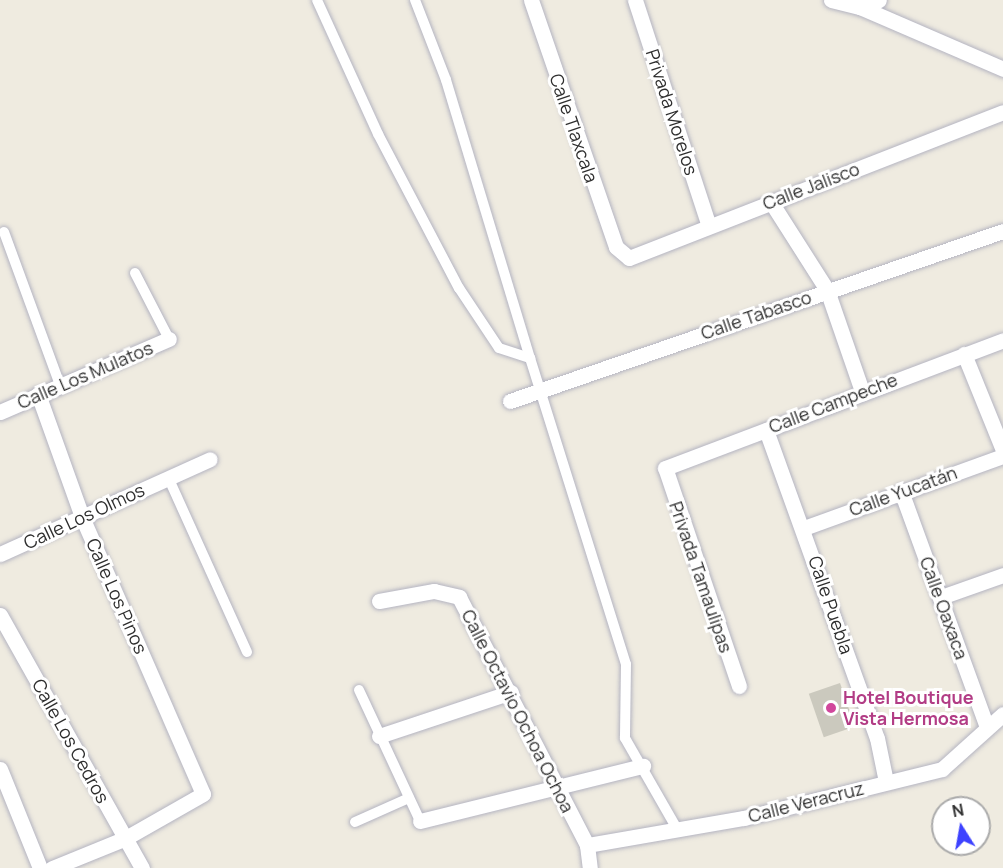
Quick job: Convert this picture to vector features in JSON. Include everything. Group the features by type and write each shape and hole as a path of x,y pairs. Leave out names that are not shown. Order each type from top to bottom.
{"street":[{"path":"317,0 378,134 459,288 499,348 530,358"},
{"path":"415,0 446,80 530,358 616,624 626,664 625,738 676,827"},
{"name":"Calle Tlaxcala","path":"531,0 620,255"},
{"name":"Privada Morelos","path":"635,0 708,224"},
{"path":"831,0 860,7 1003,69"},
{"path":"860,7 879,0"},
{"name":"Calle Jalisco","path":"620,255 629,258 708,224 1003,112"},
{"path":"771,202 827,290 862,391"},
{"name":"Calle Tabasco","path":"510,401 1003,231"},
{"path":"4,232 60,385"},
{"path":"135,273 169,339"},
{"name":"Calle Los Mulatos","path":"0,412 169,339"},
{"name":"Calle Campeche","path":"664,468 862,391 1003,340"},
{"path":"964,354 1003,450"},
{"name":"Calle Los Pinos","path":"38,394 82,517 203,794 126,838"},
{"name":"Calle Puebla","path":"766,430 804,528 877,738 886,783"},
{"name":"Calle Yucatán","path":"804,528 1003,456"},
{"name":"Calle Los Olmos","path":"0,554 210,459"},
{"name":"Privada Tamaulipas","path":"664,468 739,686"},
{"path":"168,477 247,651"},
{"name":"Calle Oaxaca","path":"901,491 986,725"},
{"path":"941,597 1003,575"},
{"name":"Calle Octavio Ochoa Ochoa","path":"379,602 434,591 459,597 511,692 587,845 590,868"},
{"name":"Calle Los Cedros","path":"0,615 142,868"},
{"path":"359,690 420,821 555,784 643,766"},
{"path":"379,736 511,692"},
{"name":"Calle Veracruz","path":"587,845 676,827 744,818 942,769 986,725 1003,714"},
{"path":"0,769 40,868"},
{"path":"355,822 409,798"},
{"path":"52,868 126,838"}],"building":[{"path":"840,683 855,726 824,737 809,694"}],"place":[{"name":"Hotel Boutique Vista Hermosa","path":"831,708"}]}
